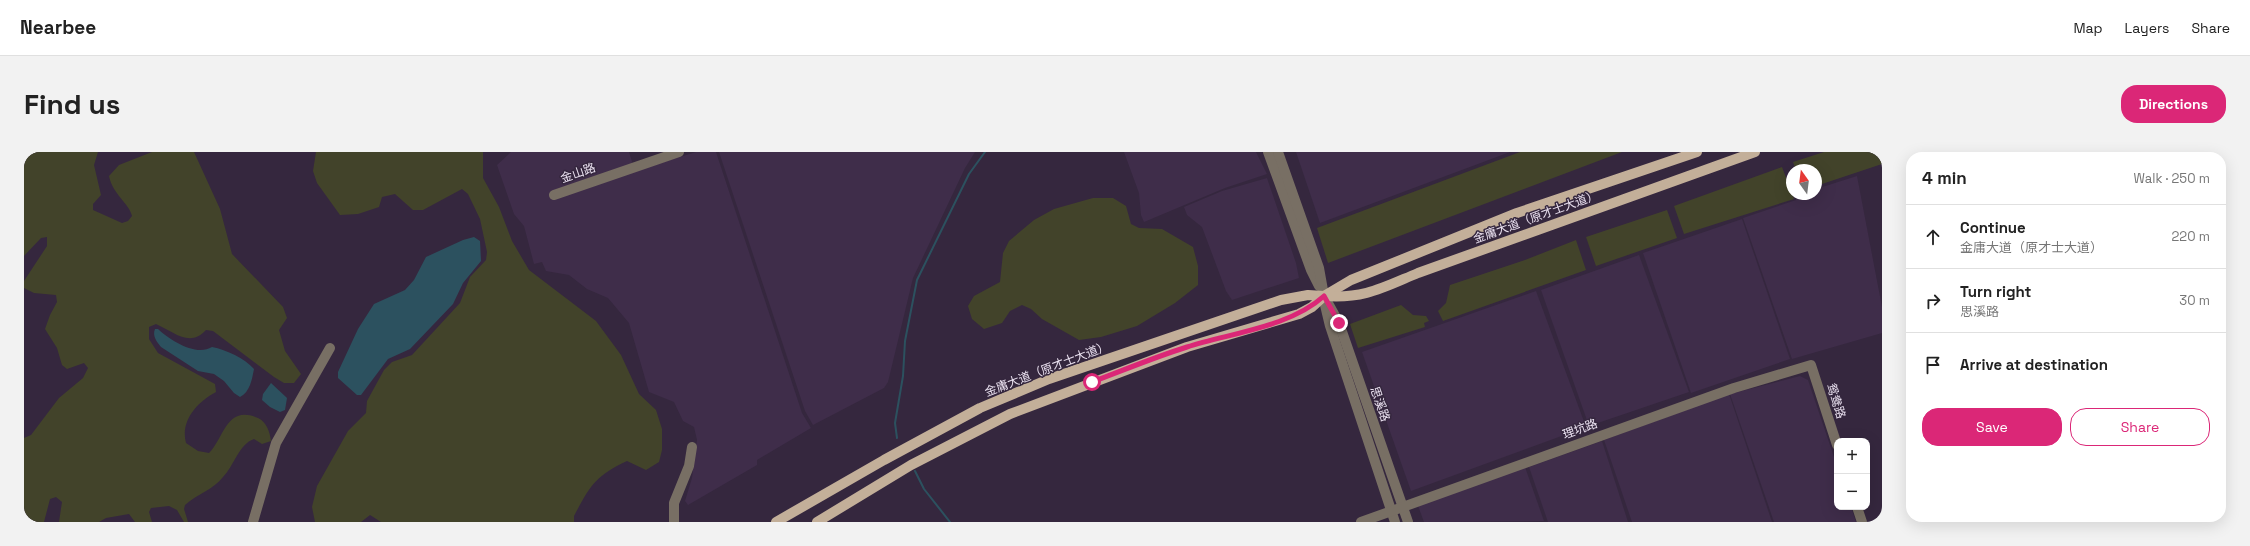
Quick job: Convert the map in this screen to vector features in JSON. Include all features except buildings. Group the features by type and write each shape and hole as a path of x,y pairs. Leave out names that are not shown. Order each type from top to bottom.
{"main road":[{"name":"金庸大道（原才士大道）","path":"816,522 909,467 1010,414 1187,347 1292,316 1312,307 1324,296 1351,280 1517,213 1697,152"},
{"name":"金庸大道（原才士大道）","path":"776,522 884,460 980,408 1049,379 1281,300 1308,295 1345,298 1372,292 1418,273 1755,152"},
{"path":"901,452 909,467"}],"street":[{"name":"金山路","path":"554,195 679,152"},
{"name":"思溪路","path":"1268,152 1311,270 1339,323 1408,522"},
{"name":"思溪路","path":"1278,152 1319,268 1330,326 1395,522"},
{"path":"253,522 276,443 330,348"},
{"name":"理坑路","path":"1361,522 1734,388 1811,365"},
{"name":"鸳鸯路","path":"1811,365 1835,438"},
{"path":"674,522 674,503 690,466 692,447"},
{"path":"1858,510 1862,522"}],"shaded area":[{"path":"511,152 629,152 635,171 696,152 716,152 802,413 811,428 757,460 757,465 688,505 685,501 692,478 697,440 694,427 683,421 674,402 649,392 629,323 608,298 587,289 569,275 546,271 542,262 534,264 524,226 514,214 497,165"},
{"path":"719,152 975,152 965,168 913,278 888,382 884,388 813,425 805,411"},
{"path":"1124,152 1256,152 1267,174 1225,188 1144,222 1141,215 1139,193"},
{"path":"1296,152 1510,152 1320,223"},
{"path":"1857,176 1882,307 1882,333 1792,359 1743,218 1796,200 1822,200 1822,187"},
{"path":"1267,178 1296,263 1299,278 1232,300 1226,291 1202,227 1187,215 1184,207 1222,191"},
{"path":"1742,219 1790,359 1691,393 1643,253"},
{"path":"1639,255 1689,392 1589,426 1541,290"},
{"path":"1536,291 1586,427 1411,491 1362,352"},
{"path":"1800,376 1808,380 1834,457 1834,510 1852,510 1856,522 1774,522 1730,394"},
{"path":"1729,394 1772,522 1632,522 1604,440"},
{"path":"1602,441 1628,522 1548,522 1529,467"},
{"path":"1525,467 1544,521 1424,522 1417,503"}],"green space":[{"path":"24,152 98,152 94,165 101,195 93,204 93,210 122,223 128,221 132,216 128,207 117,194 109,176 119,165 152,152 194,152 220,209 232,254 283,307 287,318 279,330 285,351 301,374 294,383 284,383 274,377 213,331 206,330 194,338 188,338 182,337 156,324 149,327 149,339 158,353 215,384 216,392 202,401 188,420 185,427 186,443 198,451 209,453 232,419 247,415 258,418 264,422 268,428 271,438 271,441 262,444 254,439 249,442 240,450 227,472 219,481 210,489 185,505 184,509 188,522 184,522 177,510 169,506 151,508 149,512 152,522 135,522 129,514 106,518 99,522 59,522 62,502 56,497 50,499 44,522 24,522 24,438 31,435 59,398 83,378 88,368 84,363 67,369 62,365 57,348 45,329 57,302 56,295 34,293 24,288 24,281 47,246 47,237 41,238 24,256"},
{"path":"316,152 483,152 483,178 499,207 512,241 529,270 596,321 621,355 639,394 656,410 662,429 662,450 659,462 646,470 627,461 607,472 589,489 574,516 574,522 381,522 370,515 361,522 315,522 312,507 317,486 348,431 366,413 367,401 384,370 392,362 412,355 460,303 470,277 486,260 487,252 480,219 468,194 462,189 423,210 413,210 395,194 382,197 379,207 358,214 340,215 317,183 313,171"},
{"path":"1520,152 1622,152 1328,263 1317,228"},
{"path":"1824,152 1882,152 1882,164 1822,184 1822,164 1794,164 1793,162"},
{"path":"1782,167 1786,178 1786,200 1791,200 1684,234 1674,206"},
{"path":"1093,198 1113,198 1126,206 1131,224 1139,228 1162,229 1193,247 1198,266 1198,285 1175,303 1137,326 1101,337 1079,340 1042,319 1031,309 1022,305 1010,311 1002,323 984,329 972,319 968,306 974,296 1000,282 1003,253 1009,241 1034,220 1054,209"},
{"path":"1667,210 1677,238 1596,266 1586,237"},
{"path":"1576,240 1586,270 1443,321 1438,311 1446,303 1450,285 1525,260"},
{"path":"1401,305 1413,315 1426,316 1429,321 1424,323 1425,327 1358,348 1350,324"}],"water":[{"path":"474,237 480,241 481,261 463,283 453,304 410,349 388,359 361,395 357,395 338,378 338,372 358,329 374,304 405,290 414,280 426,257 463,240"},
{"path":"155,329 158,329 169,338 191,349 206,350 212,347 229,352 245,361 254,369 250,385 246,392 240,397 234,393 224,381 214,374 198,371 161,347 155,336"},
{"path":"271,383 287,398 285,410 280,412 270,407 262,400 263,394"}],"waterway":[{"path":"897,438 895,423 903,376 905,341 917,280 969,174 985,152"},
{"path":"915,471 924,489 950,522"}],"route":[{"path":"1092,382 1187,347 1286,319 1312,307 1324,296 1339,323"}]}
